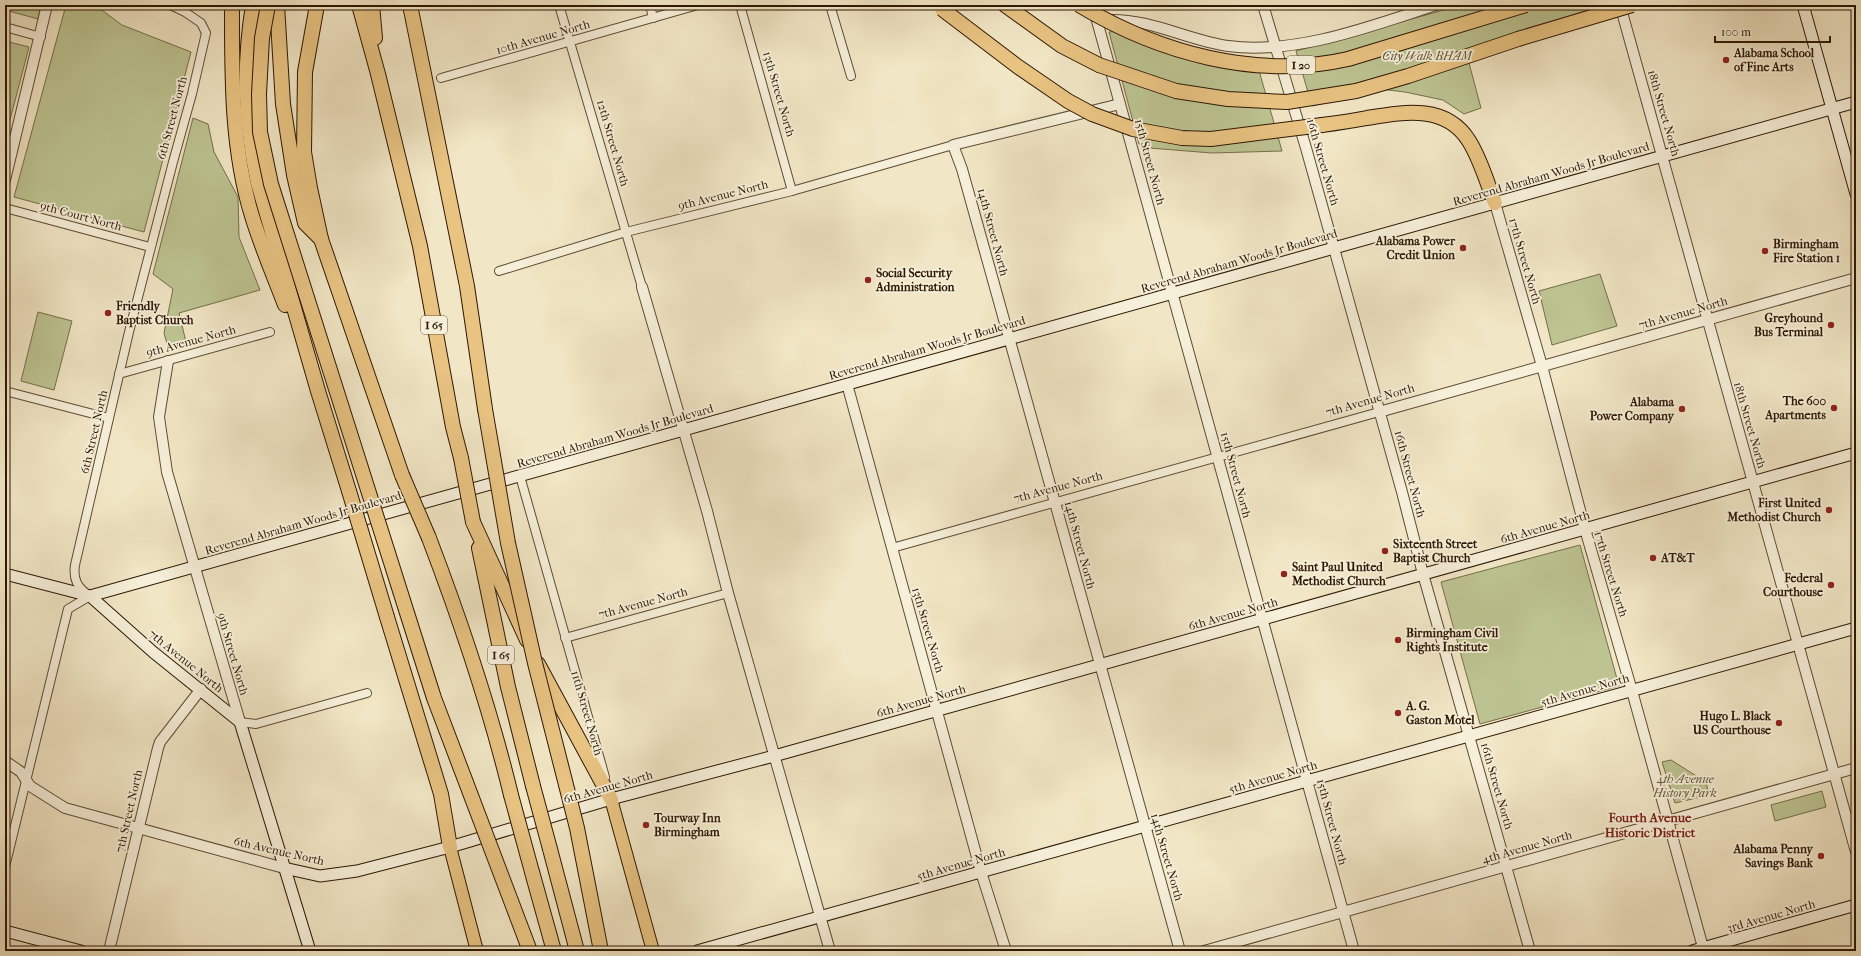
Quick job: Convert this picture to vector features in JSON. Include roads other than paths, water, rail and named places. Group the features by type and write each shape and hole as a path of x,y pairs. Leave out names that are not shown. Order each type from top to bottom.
{"highway":[{"path":"232,5 232,90 236,135 252,216 318,391"},
{"path":"253,5 246,54 246,90 253,161 258,183 318,391 441,794 450,847"},
{"path":"268,5 262,38 259,94 260,132 271,184 434,698 530,951"},
{"path":"277,5 283,104 294,175 305,223 321,239"},
{"name":"I 65","path":"316,5 305,72 304,152 321,239 402,475 429,538 451,596 498,742 511,796 554,951"},
{"name":"I 65","path":"359,5 378,74 420,246 453,427 461,458 508,687 577,951"},
{"path":"372,5 378,74"},
{"path":"410,5 468,286 485,409 510,551 535,663 577,828 601,951"},
{"path":"1005,5 1034,28 1062,46 1099,65 1159,87 1228,99 1287,102 1356,91 1401,78 1518,39 1632,5"},
{"name":"I 20","path":"1079,5 1131,33 1186,53 1236,63 1280,66 1325,64 1348,59 1526,5"},
{"path":"939,6 1017,66 1068,101 1092,114 1133,129 1182,138 1211,139 1322,125 1395,113 1422,112 1436,115 1451,122 1469,140 1480,162 1495,203"},
{"path":"473,522 542,671 611,799"}],"main road":[{"path":"1803,5 1856,194"},
{"name":"Reverend Abraham Woods Jr Boulevard","path":"5,574 90,596 1856,102"},
{"name":"6th Avenue North","path":"284,868 320,876 357,871 450,847 611,799 774,756 937,709 1100,665 1856,453"},
{"name":"7th Avenue North","path":"90,596 153,652 201,689 240,722"},
{"name":"5th Avenue North","path":"697,951 1856,628"},
{"name":"9th Street North","path":"240,722 310,951"},
{"name":"11th Street North","path":"611,799 653,951"},
{"path":"450,847 477,951"},
{"name":"3rd Avenue North","path":"1699,950 1856,905"},
{"path":"5,931 80,951"}],"street":[{"path":"5,180 41,37 47,5"},
{"name":"6th Street North","path":"90,596 81,589 73,575 150,247 192,94 206,33 200,23 185,12 170,5"},
{"name":"12th Street North","path":"560,5 642,288"},
{"path":"650,5 653,18"},
{"name":"10th Avenue North","path":"441,78 698,5"},
{"name":"13th Street North","path":"740,5 792,191"},
{"path":"830,5 850,76"},
{"name":"15th Street North","path":"1093,5 1354,951"},
{"name":"16th Street North","path":"1263,5 1334,248 1423,574 1530,951"},
{"path":"1097,20 1119,19 1146,22 1226,46 1254,49 1330,38 1436,5"},
{"name":"18th Street North","path":"1620,5 1856,852"},
{"path":"5,27 41,37"},
{"path":"953,146 1120,104"},
{"name":"9th Avenue North","path":"499,271 626,232 792,191 953,146"},
{"name":"14th Street North","path":"953,146 962,168 1180,951"},
{"name":"17th Street North","path":"1495,203 1542,366 1584,529 1632,690 1668,821 1699,950"},
{"name":"9th Court North","path":"5,208 150,247"},
{"name":"7th Avenue North","path":"892,548 1856,278"},
{"path":"642,288 682,430 707,511 728,593 819,917 830,951"},
{"name":"9th Avenue North","path":"119,374 270,332"},
{"name":"9th Street North","path":"168,361 159,417 167,472 240,722"},
{"name":"13th Street North","path":"847,384 981,872 1006,951"},
{"path":"5,391 109,418"},
{"name":"11th Street North","path":"520,476 611,799"},
{"name":"7th Avenue North","path":"566,638 728,593"},
{"path":"5,867 53,676 68,609 90,596"},
{"name":"7th Street North","path":"109,951 160,742 201,689"},
{"path":"240,722 256,724 367,694"},
{"name":"6th Avenue North","path":"5,761 21,772 30,786 65,808 284,868"},
{"name":"4th Avenue North","path":"1204,951 1856,768"}],"place":[{"name":"Alabama School of Fine Arts","path":"1726,60"},
{"name":"Alabama Power Credit Union","path":"1463,248"},
{"name":"Birmingham Fire Station 1","path":"1765,251"},
{"name":"Social Security Administration","path":"868,280"},
{"name":"Friendly Baptist Church","path":"108,313"},
{"name":"Greyhound Bus Terminal","path":"1831,325"},
{"name":"The 600 Apartments","path":"1834,408"},
{"name":"Alabama Power Company","path":"1682,409"},
{"name":"First United Methodist Church","path":"1829,510"},
{"name":"Sixteenth Street Baptist Church","path":"1385,551"},
{"name":"AT&T","path":"1653,558"},
{"name":"Saint Paul United Methodist Church","path":"1284,574"},
{"name":"Federal Courthouse","path":"1831,585"},
{"name":"Birmingham Civil Rights Institute","path":"1398,640"},
{"name":"A. G. Gaston Motel","path":"1398,713"},
{"name":"Hugo L. Black US Courthouse","path":"1779,723"},
{"name":"Tourway Inn Birmingham","path":"646,825"},
{"name":"Alabama Penny Savings Bank","path":"1821,856"}],"district":[{"name":"Fourth Avenue Historic District","path":"1650,824"}],"park label":[{"name":"City Walk BHAM","path":"1427,56"},
{"name":"4th Avenue History Park","path":"1685,786"}]}
